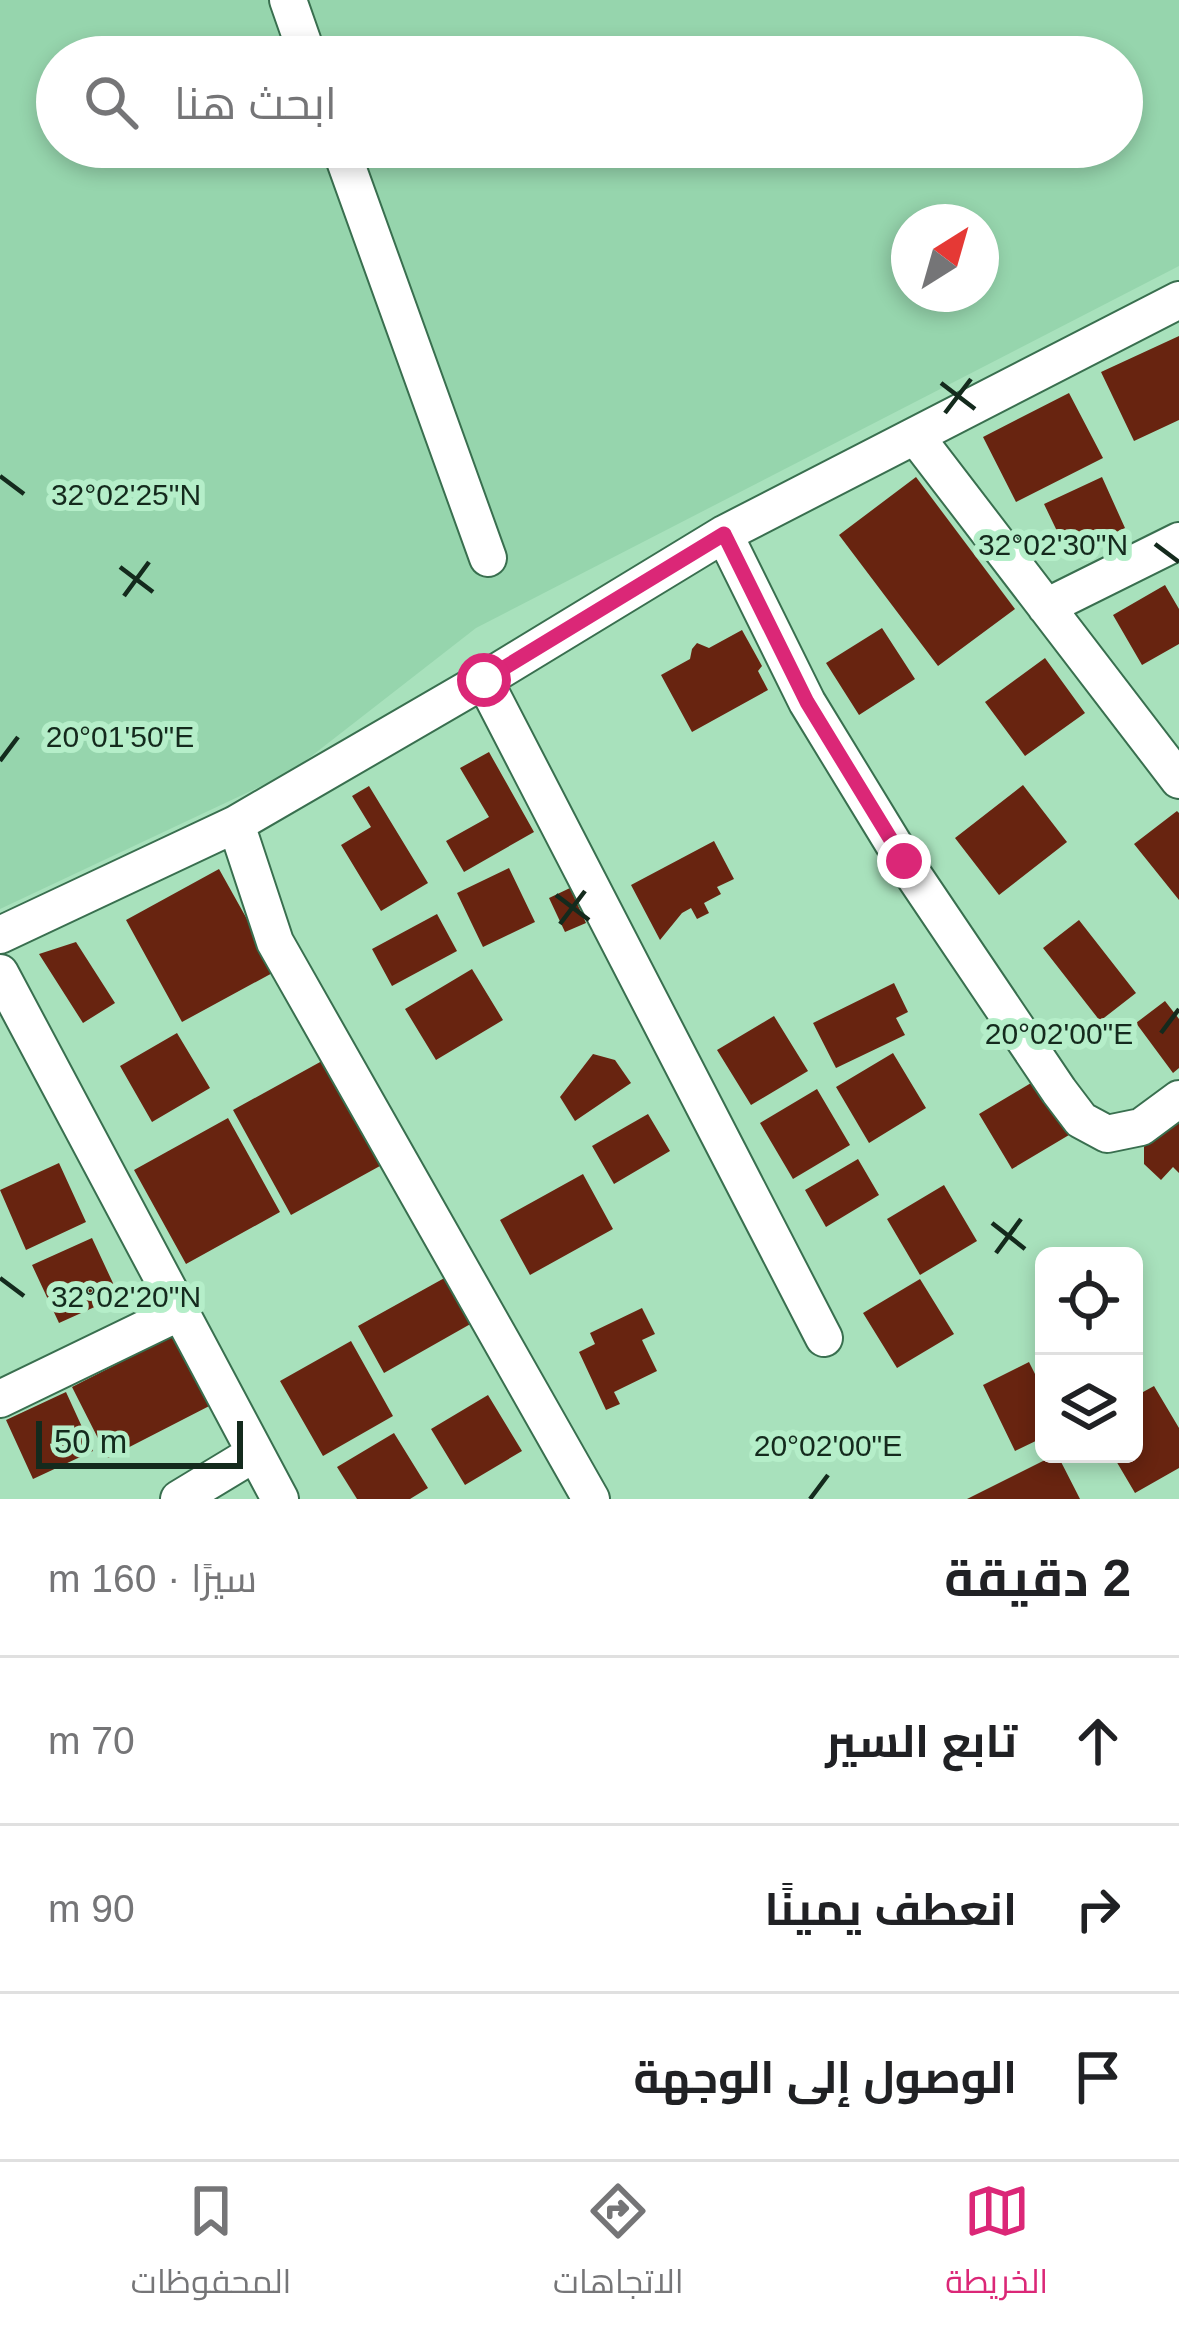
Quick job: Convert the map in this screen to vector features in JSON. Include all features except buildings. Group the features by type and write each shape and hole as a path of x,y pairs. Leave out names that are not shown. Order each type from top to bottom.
{"street":[{"path":"288,0 301,36"},
{"path":"348,168 488,558"},
{"path":"0,935 236,824 724,534 1179,301"},
{"path":"916,437 1177,774"},
{"path":"724,534 807,702 892,842 1082,1120 1107,1134 1141,1127 1179,1100"},
{"path":"1046,607 1179,541"},
{"path":"484,680 824,1338"},
{"path":"236,824 275,942 591,1499"},
{"path":"0,973 280,1499"},
{"path":"0,1399 182,1311"},
{"path":"179,1499 256,1454"}],"shaded area":[{"path":"0,0 1179,0 1179,266 476,628 291,772 0,909"}],"route":[{"path":"484,680 724,534 807,702 904,861"}]}
